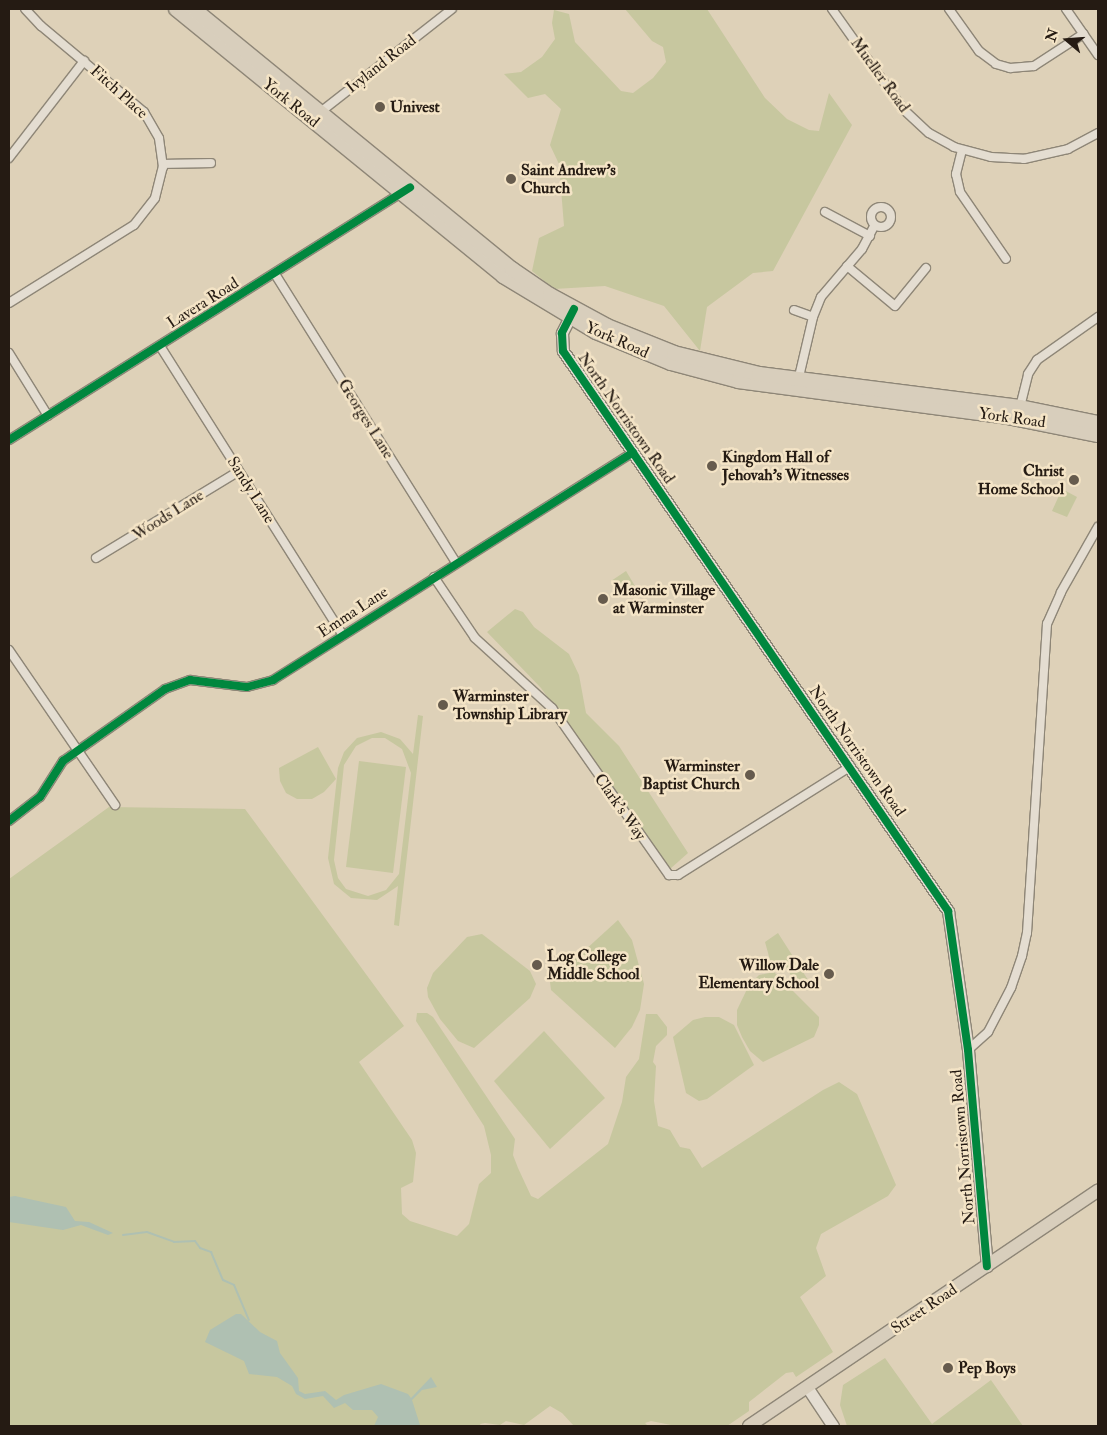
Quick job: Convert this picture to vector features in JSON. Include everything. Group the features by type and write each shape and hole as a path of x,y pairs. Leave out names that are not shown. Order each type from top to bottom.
{"highway":[{"name":"York Road","path":"176,9 316,116"},
{"name":"York Road","path":"194,9 316,116 406,190 503,276 671,363 738,381 1020,407 1098,423"},
{"name":"York Road","path":"797,385 1002,416 1098,435"}],"main road":[{"name":"Street Road","path":"749,1426 1098,1191"}],"street":[{"name":"Fitch Place","path":"9,303 134,224 155,198 163,164 159,138 148,118 26,9"},
{"name":"Ivyland Road","path":"316,116 452,9"},
{"name":"Mueller Road","path":"832,9 903,109 929,132 962,150 991,158 1024,159 1068,149 1098,133"},
{"path":"949,9 979,51 996,64 1010,68 1038,64 1084,34"},
{"path":"1066,9 1098,55"},
{"path":"9,158 84,61"},
{"path":"962,150 956,174 960,192 1006,259"},
{"path":"163,164 211,163"},
{"name":"Lavera Road","path":"9,440 406,190"},
{"path":"824,212 870,236"},
{"path":"797,385 813,317 821,297 870,236 875,225"},
{"path":"846,266 894,306 926,268"},
{"name":"Georges Lane","path":"275,274 456,563"},
{"path":"794,310 813,317"},
{"name":"North Norristown Road","path":"572,313 561,339 563,351 851,766 948,911 968,1050 987,1266"},
{"path":"1020,407 1028,374 1038,360 1098,317"},
{"name":"Sandy Lane","path":"160,346 343,635"},
{"path":"9,353 48,416"},
{"name":"Emma Lane","path":"9,821 40,797 63,761 173,685 196,680 236,686 258,686 343,635 633,452"},
{"name":"Woods Lane","path":"96,558 239,471"},
{"path":"968,1050 988,1032 1011,988 1022,956 1027,933 1047,624 1061,592 1098,527"},
{"name":"Clark's Way","path":"434,577 475,638 552,708 669,875 678,875 851,766"},
{"path":"9,650 115,805"},
{"path":"807,1387 833,1426"}],"green space":[{"path":"625,9 707,9 765,98 787,119 809,130 819,131 829,93 852,125 773,271 753,273 707,307 700,351 664,306 605,286 554,289 532,271 539,238 564,226 559,164 550,145 561,109 545,94 528,98 504,74 521,72 542,57 555,39 552,23 554,10 569,14 575,42 621,91 633,93 653,78 666,62 663,47 652,41"},
{"path":"1062,489 1077,497 1067,517 1052,511"},
{"path":"626,571 635,586 620,596 611,581"},
{"path":"515,609 523,612 534,627 569,654 579,675 586,713 619,746 688,853 670,869 541,688 487,632"},
{"path":"418,715 423,716 399,926 394,925 398,886 377,900 351,898 334,884 328,858 338,768 344,752 357,738 381,732 400,739 413,754","holes":["372,738 385,738 402,749 411,773 399,874 386,890 368,896 346,889 338,878 334,860 344,765 356,746"]},
{"path":"318,747 336,779 324,792 312,799 297,799 286,793 280,781 279,768"},
{"path":"359,761 406,767 393,873 346,867"},
{"path":"109,807 245,809 404,1026 359,1062 412,1140 416,1153 413,1182 401,1188 402,1214 410,1221 457,1236 469,1224 479,1184 491,1173 491,1155 484,1126 416,1021 417,1013 427,1013 433,1017 515,1139 513,1155 531,1196 538,1199 608,1144 622,1102 626,1077 639,1059 646,1014 657,1014 667,1027 667,1035 656,1046 653,1062 656,1066 654,1101 658,1126 670,1130 680,1147 690,1149 702,1168 823,1090 839,1082 857,1094 896,1185 888,1196 821,1234 816,1248 826,1276 800,1297 833,1352 796,1377 793,1372 786,1373 749,1402 749,1411 727,1426 676,1426 651,1421 645,1423 648,1426 574,1426 562,1413 550,1406 524,1425 506,1421 500,1425 485,1423 480,1424 481,1426 9,1426 9,879"},
{"path":"618,920 632,940 644,984 640,1010 632,1027 615,1048 551,990 550,982"},
{"path":"778,933 810,983 796,984 785,965 770,960 765,942"},
{"path":"482,934 530,971 536,984 530,998 474,1048 458,1041 440,1019 428,997 427,988 433,973 467,937"},
{"path":"774,972 819,1017 819,1025 814,1037 763,1062 750,1051 742,1037 737,1025 737,1010 749,985 759,975"},
{"path":"705,1017 719,1017 734,1025 754,1065 707,1099 699,1101 686,1093 673,1037 693,1020"},
{"path":"544,1031 605,1098 550,1149 494,1081"},
{"path":"885,1358 932,1424 991,1380 1023,1426 847,1426 840,1405 843,1385"}],"shaded area":[{"path":"15,1196 66,1207 75,1221 89,1222 113,1233 108,1235 81,1225 63,1230 9,1222 9,1197"},
{"path":"236,1314 241,1314 260,1332 277,1341 280,1353 298,1378 299,1391 305,1394 325,1391 336,1400 344,1395 381,1384 408,1394 411,1398 431,1377 437,1387 422,1390 412,1400 420,1425 374,1426 378,1417 372,1410 353,1410 345,1403 334,1408 323,1396 305,1399 296,1394 292,1386 277,1377 249,1374 244,1361 205,1342 210,1330"}],"waterway":[{"path":"123,1235 147,1232 174,1242 195,1241 200,1248 211,1252 223,1280 234,1285 249,1320"}],"cycle path":[{"path":"9,440 410,187"},
{"path":"574,309 562,333 563,351 948,911 968,1050 987,1266"},
{"path":"9,821 40,797 63,761 165,689 190,680 247,687 273,680 633,452"}],"place":[{"name":"Univest","path":"380,107"},
{"name":"Saint Andrew's Church","path":"511,179"},
{"name":"Kingdom Hall of Jehovah's Witnesses","path":"712,466"},
{"name":"Christ Home School","path":"1074,480"},
{"name":"Masonic Village at Warminster","path":"603,599"},
{"name":"Warminster Township Library","path":"443,705"},
{"name":"Warminster Baptist Church","path":"750,775"},
{"name":"Log College Middle School","path":"537,965"},
{"name":"Willow Dale Elementary School","path":"829,974"},
{"name":"Pep Boys","path":"948,1368"}]}
